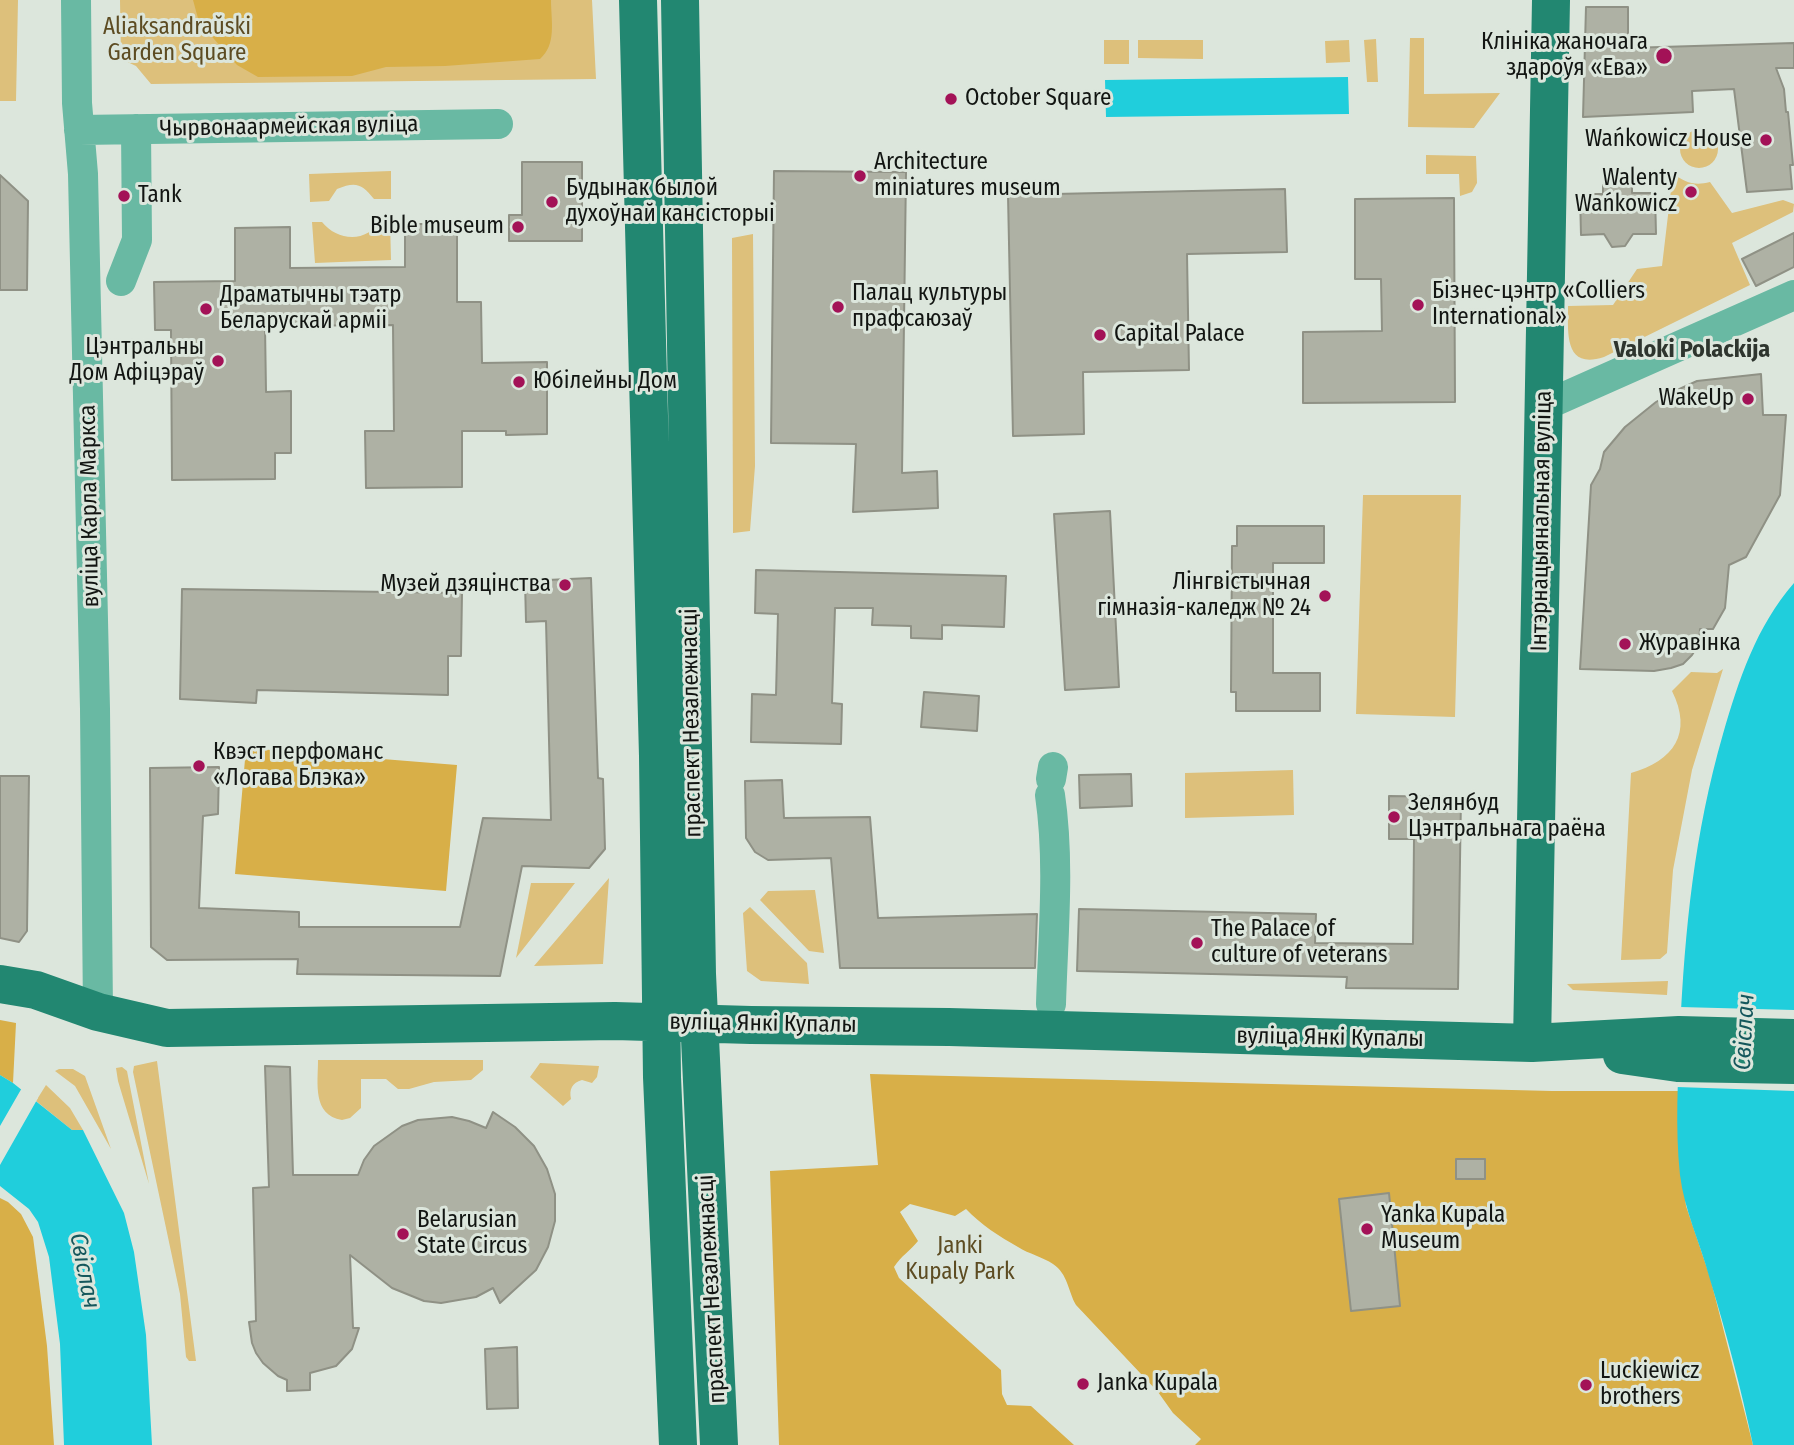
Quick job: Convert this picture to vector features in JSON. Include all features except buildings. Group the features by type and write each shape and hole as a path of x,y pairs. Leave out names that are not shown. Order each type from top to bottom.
{"main road":[{"name":"праспект Незалежнасці","path":"638,0 658,756 661,1022 678,1445"},
{"name":"праспект Незалежнасці","path":"680,0 688,546 700,1023 719,1445"},
{"name":"Інтэрнацыянальная вуліца","path":"1532,1043 1551,0"},
{"name":"вуліца Янкі Купалы","path":"0,984 36,990 97,1012 167,1028 661,1022 751,1026 949,1027 1678,1049 1794,1065"},
{"name":"вуліца Янкі Купалы","path":"1678,1049 1794,1038"}],"street":[{"name":"вуліца Карла Маркса","path":"76,0 79,130 83,174 95,709 97,1012"},
{"name":"Чырвонаармейская вуліца","path":"79,130 498,124"},
{"path":"121,281 137,240 136,130"},
{"path":"1544,406 1794,295"},
{"path":"1051,780 1054,902 1051,1004"}],"green space":[{"path":"0,0 18,0 16,101 0,101"},
{"name":"Aliaksandraŭski Garden Square","path":"120,0 592,0 596,79 151,84 136,66 121,59"},
{"path":"1410,38 1424,38 1424,94 1500,93 1474,128 1408,127"},
{"path":"1376,39 1378,82 1367,82 1364,40"},
{"path":"1104,40 1129,40 1129,64 1104,64"},
{"path":"1138,40 1203,40 1203,59 1138,58"},
{"path":"1349,40 1350,62 1326,63 1325,41"},
{"path":"1699,130 1713,135 1718,149 1713,163 1699,168 1685,163 1680,149 1685,135"},
{"path":"1426,155 1476,156 1477,183 1472,192 1460,196 1459,174 1426,174"},
{"path":"391,171 391,199 374,199 362,187 349,185 337,189 329,201 310,202 309,174"},
{"path":"1673,173 1690,183 1710,182 1732,213 1783,200 1794,204 1793,212 1732,243 1750,285 1604,357 1591,360 1582,358 1575,354 1571,346 1568,306 1613,305 1637,269 1662,266"},
{"path":"380,219 390,220 391,260 315,263 312,222 322,222 336,233 352,237 368,233"},
{"path":"753,234 755,466 750,531 733,533 732,238"},
{"path":"1363,495 1461,495 1455,717 1356,714"},
{"path":"1723,669 1692,770 1673,870 1667,953 1660,959 1621,960 1631,773 1658,761 1676,743 1680,720 1672,691 1691,672 1717,673"},
{"path":"1293,770 1294,815 1185,818 1185,773"},
{"path":"609,878 603,964 534,966"},
{"path":"531,883 575,883 516,958"},
{"path":"815,890 824,953 809,951 760,900 768,891"},
{"path":"750,907 807,963 809,984 761,981 747,971 743,913"},
{"path":"1668,981 1667,995 1573,990 1567,984"},
{"path":"318,1060 483,1060 483,1070 471,1080 434,1082 409,1089 398,1089 386,1079 361,1079 361,1108 350,1118 342,1120 332,1117 321,1105"},
{"path":"157,1061 196,1361 189,1361 186,1357 180,1294 133,1072 134,1066"},
{"path":"540,1063 599,1066 597,1077 592,1083 579,1081 571,1089 571,1099 563,1106 530,1077"},
{"path":"122,1067 127,1071 149,1184 118,1081 116,1068"},
{"path":"73,1069 85,1076 111,1149 75,1086 55,1071"},
{"path":"46,1085 70,1108 83,1130 72,1130 36,1101"}],"shaded area":[{"name":"Aliaksandraŭski Garden Square","path":"193,0 551,0 552,32 549,46 540,59 386,67 352,76 258,77 237,65 199,22"},
{"path":"246,748 457,765 446,891 235,874"},
{"path":"0,1020 16,1023 13,1083 0,1075"},
{"name":"Janki Kupaly Park","path":"870,1074 1552,1091 1678,1091 1678,1134 1686,1206 1710,1277 1753,1445 1195,1445 1201,1439 1173,1413 1158,1392 1076,1305 1058,1268 997,1235 966,1209 955,1216 910,1204 900,1212 918,1241 894,1267 899,1278 1001,1370 1002,1394 1007,1405 1031,1406 1074,1445 779,1445 770,1171 878,1165","holes":["1389,1194 1400,1306 1351,1311 1339,1199"]},
{"path":"0,1198 21,1214 33,1237 47,1346 54,1445 0,1445"}],"water":[{"path":"1348,77 1349,114 1106,117 1105,80"},
{"name":"Свіслач","path":"1794,583 1794,1445 1753,1445 1727,1339 1682,1188 1677,1121 1680,1032 1692,882 1713,772 1750,654 1769,617"},
{"name":"Свіслач","path":"0,1075 72,1130 83,1130 124,1213 134,1252 146,1335 152,1445 64,1445 60,1344 49,1257 38,1222 29,1209 0,1186"}],"pier":[{"path":"1680,1007 1794,1010 1794,1091 1677,1087"},
{"path":"23,1086 38,1098 0,1165 0,1126"}],"place":[{"name":"Клініка жаночага здароўя «Ева»","path":"1664,56"},
{"name":"October Square","path":"951,99"},
{"name":"Wańkowicz House","path":"1766,140"},
{"name":"Architecture miniatures museum","path":"860,176"},
{"name":"Walenty Wańkowicz","path":"1691,192"},
{"name":"Tank","path":"124,196"},
{"name":"Будынак былой духоўнай кансісторыі","path":"552,202"},
{"name":"Bible museum","path":"518,227"},
{"name":"Бізнес-цэнтр «Colliers International»","path":"1418,305"},
{"name":"Палац культуры прафсаюзаў","path":"838,307"},
{"name":"Драматычны тэатр Беларускай арміі","path":"206,309"},
{"name":"Capital Palace","path":"1100,335"},
{"name":"Цэнтральны Дом Афіцэраў","path":"218,361"},
{"name":"Юбілейны Дом","path":"519,382"},
{"name":"WakeUp","path":"1748,399"},
{"name":"Музей дзяцінства","path":"565,585"},
{"name":"Лінгвістычная гімназія-каледж № 24","path":"1325,596"},
{"name":"Журавінка","path":"1625,644"},
{"name":"Квэст перфоманс «Логава Блэка»","path":"199,766"},
{"name":"Зелянбуд Цэнтральнага раёна","path":"1394,817"},
{"name":"The Palace of culture of veterans","path":"1197,943"},
{"name":"Yanka Kupala Museum","path":"1367,1229"},
{"name":"Belarusian State Circus","path":"403,1234"},
{"name":"Janka Kupala","path":"1083,1384"},
{"name":"Luckiewicz brothers","path":"1586,1385"}],"district":[{"name":"Valoki Polackija","path":"1692,350"}]}
